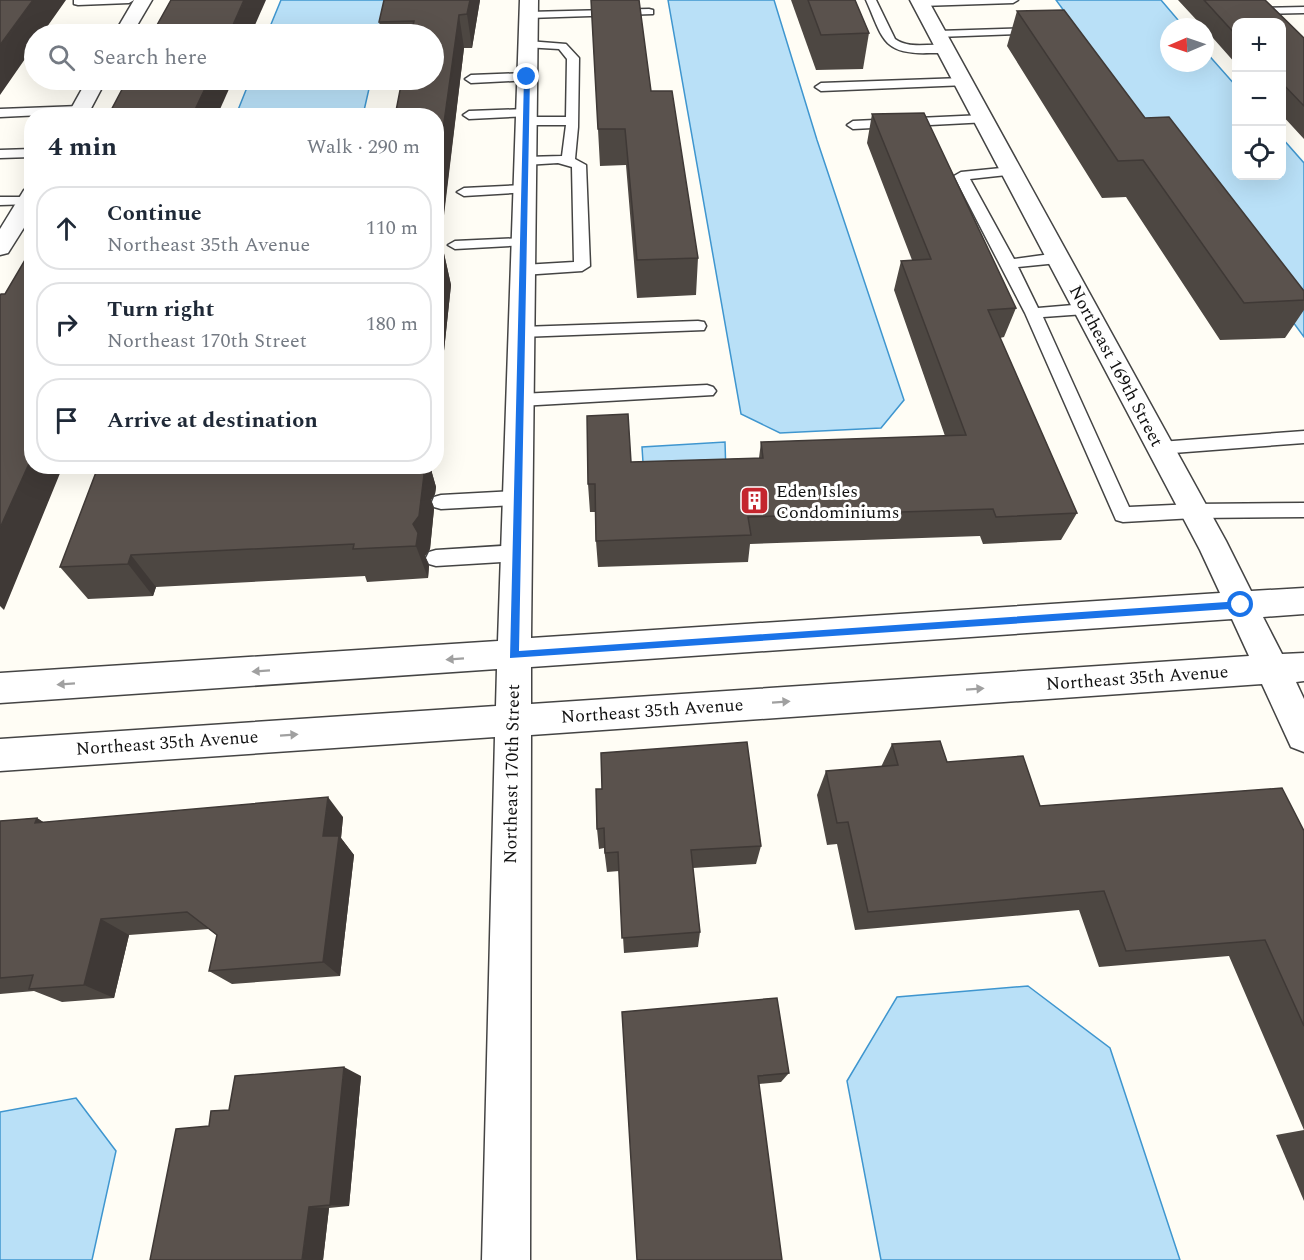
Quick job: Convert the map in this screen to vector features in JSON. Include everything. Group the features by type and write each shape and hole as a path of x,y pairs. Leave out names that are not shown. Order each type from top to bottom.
{"street":[{"path":"129,24 143,0"},
{"name":"Northeast 169th Street","path":"920,2 1194,511 1241,605 1288,668 1304,736"},
{"name":"Northeast 170th Street","path":"506,1260 514,655 528,8"},
{"path":"82,108 91,90"},
{"path":"0,248 24,208"},
{"path":"0,688 1304,601"},
{"name":"Northeast 35th Avenue","path":"0,755 1288,668"}],"lane":[{"path":"78,2 129,0"},
{"path":"872,0 891,41 896,46 908,50 942,42 1048,31"},
{"path":"920,2 1013,0"},
{"path":"528,8 649,12"},
{"path":"1264,10 1304,10"},
{"path":"528,45 562,46 573,58 572,121 568,162"},
{"path":"471,79 527,77"},
{"path":"821,87 963,82"},
{"path":"0,113 24,113"},
{"path":"469,115 572,121"},
{"path":"854,125 983,119"},
{"path":"0,154 24,153"},
{"path":"523,270 582,266 579,165 559,159 525,161"},
{"path":"1011,171 961,176 1033,313 1124,515 1194,511 1304,510"},
{"path":"464,192 524,189"},
{"path":"0,201 24,199"},
{"path":"455,245 523,242"},
{"path":"1009,264 1058,258"},
{"path":"1033,313 1086,309"},
{"path":"521,332 698,326"},
{"path":"520,400 707,391"},
{"path":"1160,448 1304,436"},
{"path":"441,502 518,498"},
{"path":"436,558 516,553"}],"water":[{"path":"281,0 390,0 384,24 271,24"},
{"path":"668,0 774,0 817,140 904,400 881,428 780,433 741,414"},
{"path":"1056,0 1161,0 1176,18 1160,18 1160,72 1214,72 1214,61 1232,81 1232,180 1286,180 1286,143 1304,163 1304,337"},
{"path":"246,90 369,90 365,108 239,108"},
{"path":"725,442 726,475 644,478 642,447"},
{"path":"1028,986 1110,1048 1180,1260 881,1260 847,1081 897,997"},
{"path":"76,1098 116,1151 92,1260 0,1260 0,1112"}],"building":[{"path":"0,0 33,0 0,45"},
{"path":"171,0 244,0 233,24 158,24"},
{"path":"384,0 470,0 467,14 459,15 444,123 444,108 397,108 400,90 444,90 444,24 413,24 414,21 379,22"},
{"path":"591,0 639,0 651,91 672,91 698,258 637,260 625,129 598,129"},
{"path":"808,0 855,0 869,33 821,35"},
{"path":"1204,0 1265,0 1283,18 1232,18 1232,31"},
{"path":"1064,10 1145,118 1169,117 1304,291 1304,300 1244,303 1143,160 1118,161 1017,11"},
{"path":"1286,20 1304,38 1304,106 1286,87"},
{"path":"122,90 204,90 196,108 112,108"},
{"path":"924,113 1016,308 988,310 1077,513 996,517 993,509 748,517 751,535 596,541 595,484 588,484 587,416 628,414 631,462 763,458 761,442 966,435 901,261 931,259 872,114"},
{"path":"24,262 24,474 0,528 0,296 5,294"},
{"path":"95,474 424,475 419,516 413,524 418,533 416,546 353,549 354,544 131,555 128,564 60,567"},
{"path":"940,741 947,762 1023,756 1040,806 1282,788 1304,831 1304,1026 1265,940 1126,951 1104,891 868,912 848,822 837,823 826,771 898,765 892,744"},
{"path":"747,742 761,846 691,850 700,932 622,938 618,852 605,853 604,828 597,829 596,789 602,789 601,753"},
{"path":"328,797 323,836 339,836 323,962 209,971 217,935 187,912 101,919 84,985 29,989 33,975 0,978 0,821 37,818 35,823"},
{"path":"777,998 789,1073 758,1076 782,1260 637,1260 622,1012"},
{"path":"344,1067 330,1205 309,1207 302,1260 150,1260 176,1129 209,1126 211,1111 229,1110 235,1076"}],"place":[{"name":"Eden Isles Condominiums","path":"755,501"}],"route":[{"path":"527,77 514,655 1241,605"}]}
